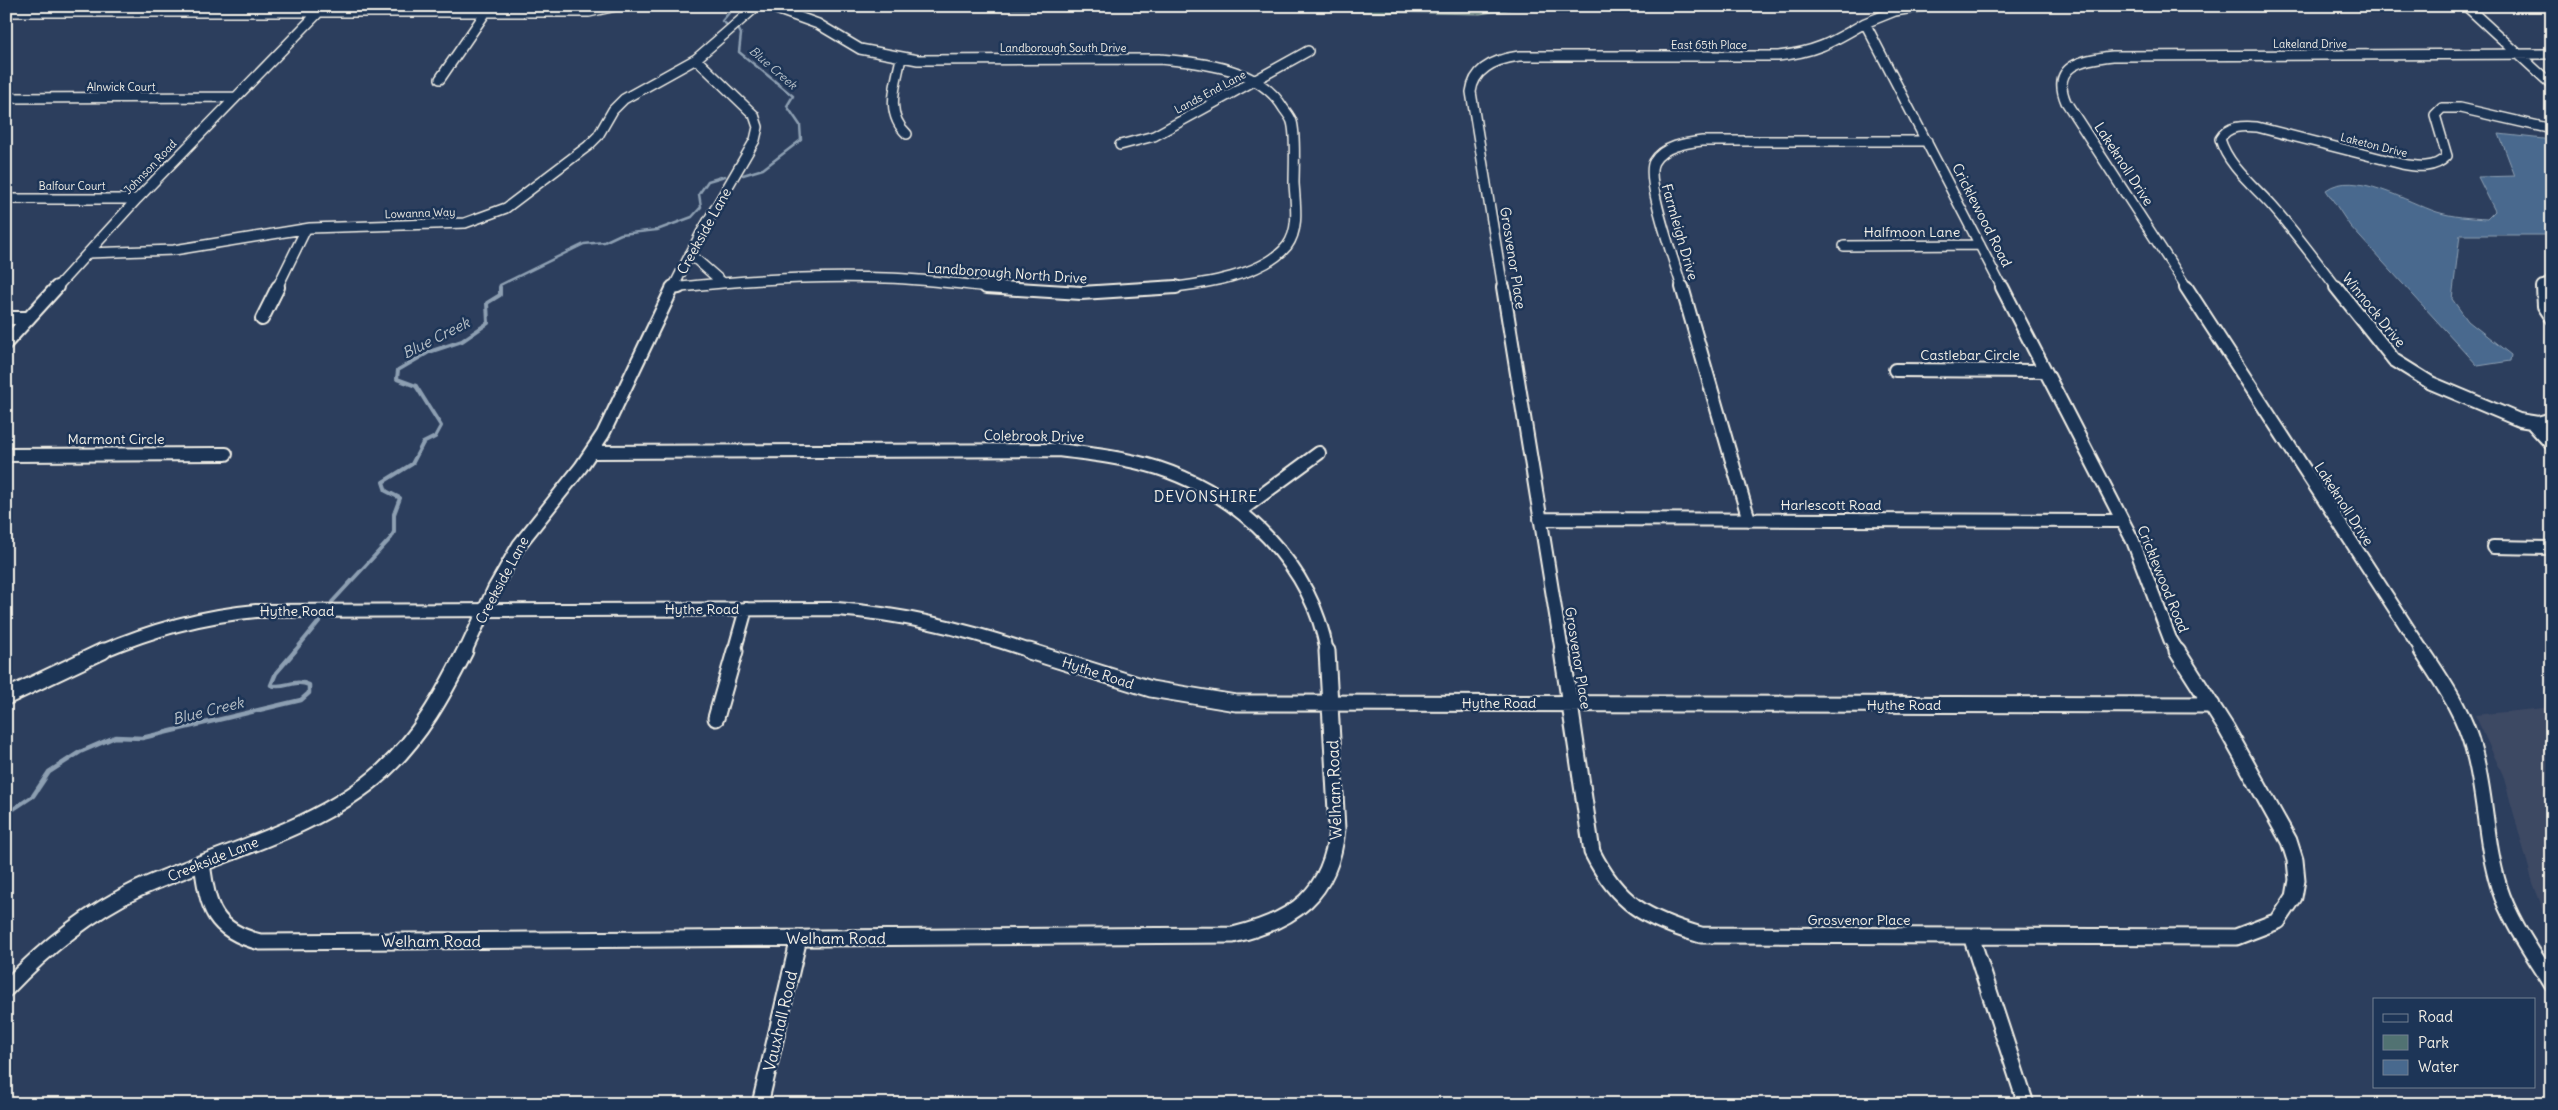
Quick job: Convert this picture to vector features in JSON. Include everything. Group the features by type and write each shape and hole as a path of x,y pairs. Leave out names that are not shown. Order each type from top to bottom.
{"street":[{"path":"696,59 757,6"},
{"name":"Landborough South Drive","path":"768,6 818,24 860,49 901,58 1172,60 1216,66 1256,80 1276,96 1290,115 1293,127 1295,176"},
{"name":"East 65th Place","path":"1486,66 1510,57 1527,56 1786,56 1823,48 1865,23 1895,11 1924,6"},
{"path":"2466,6 2552,85"},
{"path":"6,12 589,12 613,8"},
{"path":"440,79 486,12"},
{"name":"Johnson Road","path":"6,344 137,198 318,13"},
{"name":"Cricklewood Road","path":"1865,23 2133,541 2170,639 2212,706 2292,848 2297,873 2295,892 2288,907 2278,921 2267,927 2236,937 1971,936"},
{"name":"Lands End Lane","path":"1120,146 1154,136 1308,51"},
{"name":"Lakeland Drive","path":"2071,68 2090,59 2113,56 2552,54"},
{"path":"901,58 892,114 898,126 907,134"},
{"name":"Lowanna Way","path":"88,252 174,250 306,229 454,225 492,215 514,204 588,146 599,134 613,110 624,98 696,59"},
{"name":"Creekside Lane","path":"6,989 58,940 106,906 140,889 319,815 356,792 388,767 410,744 432,715 523,540 591,452 614,414 672,288 755,140 758,130 756,120 750,111 696,59"},
{"name":"Grosvenor Place","path":"1486,66 1473,78 1470,92 1570,704 1592,852 1604,876 1624,899 1649,917 1678,930 1701,934 1971,936"},
{"name":"Lakeknoll Drive","path":"2071,68 2065,72 2060,83 2066,102 2457,705 2476,750 2499,887 2512,918 2552,984"},
{"name":"Alnwick Court","path":"6,98 236,97"},
{"name":"Laketon Drive","path":"2221,136 2227,130 2238,126 2262,128 2397,163 2423,166 2436,164 2447,156 2435,115 2442,108 2460,108 2552,128"},
{"name":"Winnock Drive","path":"2221,136 2221,144 2242,176 2273,206 2394,360 2414,374 2438,386 2532,423 2552,445"},
{"name":"Farmleigh Drive","path":"1749,520 1651,181 1650,173 1653,162 1664,152 1674,147 1702,141 1927,142"},
{"name":"Landborough North Drive","path":"672,288 723,283 864,277 1036,292 1085,294 1135,292 1196,284 1250,272 1270,262 1283,252 1290,243 1296,228 1295,176"},
{"name":"Balfour Court","path":"6,199 137,198"},
{"path":"262,319 306,229"},
{"name":"Halfmoon Lane","path":"1844,246 1980,245"},
{"path":"690,254 723,283"},
{"path":"2552,278 2547,281 2543,289 2544,306 2552,318"},
{"path":"6,318 29,318"},
{"name":"Castlebar Circle","path":"1895,370 2045,371"},
{"path":"2532,423 2552,419"},
{"name":"Colebrook Drive","path":"591,452 1080,451 1124,458 1161,469 1209,491 1240,511 1258,526 1284,555 1311,599 1327,649 1331,704"},
{"path":"1240,511 1319,452"},
{"name":"Marmont Circle","path":"6,455 226,454"},
{"name":"Harlescott Road","path":"1540,519 2122,521"},
{"path":"2493,547 2552,548"},
{"path":"716,718 746,609"},
{"name":"Hythe Road","path":"6,697 128,639 165,625 204,616 256,611 746,609 850,610 913,617 1139,686 1184,696 1236,703 2212,706"},
{"name":"Welham Road","path":"202,863 206,900 216,920 234,935 260,942 1233,934 1270,926 1290,916 1307,902 1324,880 1332,862 1337,829 1331,704"},
{"path":"1971,936 2026,1104"},
{"name":"Vauxhall Road","path":"760,1104 799,938"}],"shaded area":[{"path":"2552,699 2552,933 2533,883 2503,775 2475,715 2544,708"}],"green space":[{"path":"6,6 327,6 318,13 6,12"},
{"path":"849,6 1874,6 1854,9 1514,9 1480,14 1221,9 848,9"}],"water":[{"path":"2499,134 2552,140 2552,235 2460,235 2452,299 2468,321 2511,355 2510,361 2478,366 2350,226 2326,190 2338,185 2351,183 2366,185 2443,214 2487,219 2495,211 2478,177 2515,176"}],"waterway":[{"name":"Blue Creek","path":"726,24 722,21 735,6"},
{"name":"Blue Creek","path":"739,30 741,34 739,52 793,96 787,106 800,125 801,140 763,169 743,175"},
{"name":"Blue Creek","path":"332,602 391,538 394,532 394,514 400,498 386,491 383,482 412,464 423,443 435,437 441,426 416,386 397,379 398,370 429,352 462,341 488,323 487,303 500,295 500,285 584,244 604,242 621,234 657,230 692,217 701,207 699,194 708,181 725,176"},
{"name":"Blue Creek","path":"294,652 321,619"},
{"name":"Blue Creek","path":"6,814 33,796 49,772 80,752 115,737 142,738 301,700 309,693 309,685 304,683 280,686 271,685 276,673 295,651"}],"district":[{"name":"DEVONSHIRE","path":"1206,497"}]}
